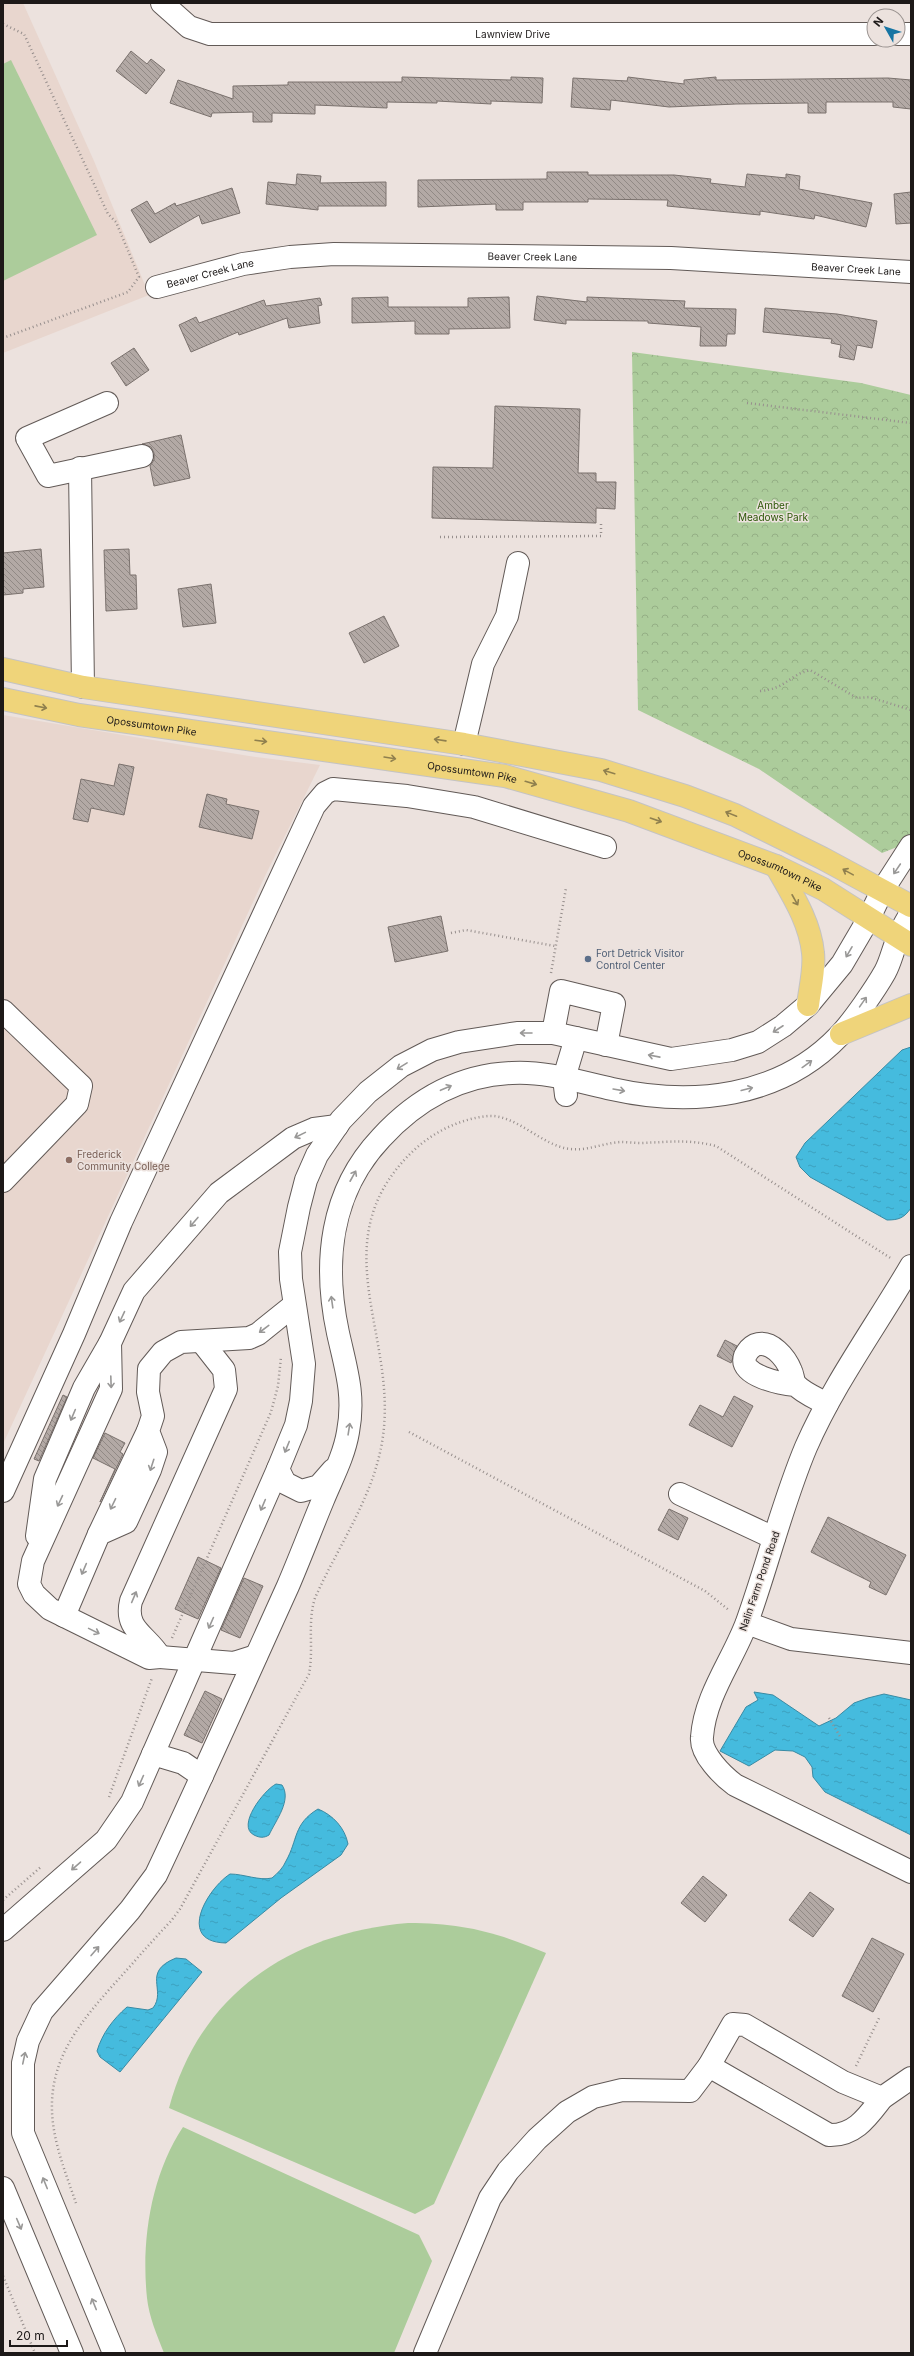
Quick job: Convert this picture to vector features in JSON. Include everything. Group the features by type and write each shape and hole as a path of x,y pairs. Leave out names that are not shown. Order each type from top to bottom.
{"main road":[{"path":"3,669 83,687 464,744 601,770 685,796 735,816 822,858 911,906"},
{"name":"Opossumtown Pike","path":"3,699 79,715 222,736 354,753 505,776 629,811 776,866 823,889 904,941"},
{"path":"776,866 803,916 811,936 814,954 808,1005"},
{"path":"841,1034 911,1005"}],"street":[{"name":"Lawnview Drive","path":"162,3 189,26 210,34 866,34"},
{"name":"Beaver Creek Lane","path":"157,287 243,264 290,257 334,254 671,258 911,272"},
{"path":"107,403 27,438 48,476 142,456"},
{"path":"80,468 83,687"},
{"path":"464,744 483,664 507,616 518,563"},
{"path":"3,1491 74,1334 121,1222 314,806 325,792 333,789 407,796 474,807 605,847"},
{"path":"3,1930 106,1840 132,1802 278,1469 296,1425 301,1401 304,1364 294,1305 290,1252 306,1180 317,1155 337,1126 368,1092 401,1066 432,1050 459,1042 517,1033 553,1032 671,1059 732,1050 758,1042 783,1026 808,1005 842,964 869,918 882,891 911,846"},
{"path":"114,2353 23,2133 23,2063 28,2041 42,2011 130,1910 156,1875 308,1541 337,1466 347,1439 352,1408 349,1373 331,1299 330,1260 334,1223 343,1195 362,1160 381,1138 410,1110 436,1093 464,1081 516,1072 565,1086 654,1096 716,1097 772,1083 806,1066 841,1034 886,970 904,941 911,912"},
{"path":"553,1032 562,991 614,1004 606,1045"},
{"path":"3,1011 81,1086 77,1104 3,1181"},
{"path":"565,1086 576,1038"},
{"path":"256,1656 234,1663 194,1661 160,1657 149,1658 50,1609 34,1594 29,1584 33,1561 111,1389 110,1343 134,1291 219,1193 294,1138 314,1129 337,1126"},
{"name":"Nalin Farm Pond Road","path":"910,1268 827,1404 807,1446 774,1538 747,1623 709,1704 701,1738 712,1762 721,1775 735,1785 911,1872"},
{"path":"64,1616 99,1534 126,1522 150,1470 156,1452 148,1431 153,1416 148,1392 150,1369 163,1352 181,1342 202,1342 249,1338 258,1334 294,1305"},
{"path":"160,1657 154,1646 134,1626 129,1618 129,1610 131,1601 226,1389 224,1370 202,1342"},
{"path":"795,1385 827,1404"},
{"path":"278,1469 285,1483 301,1491 319,1486 337,1466"},
{"path":"680,1494 774,1538"},
{"path":"747,1623 791,1639 911,1653"},
{"path":"154,1754 184,1763 202,1776"},
{"path":"425,2353 490,2198 508,2171 537,2139 567,2112 593,2097 622,2090 690,2091 709,2066 733,2024 745,2025 843,2082 882,2098"},
{"path":"709,2066 829,2135 840,2135 864,2122 882,2098 911,2078"},
{"path":"3,2188 72,2353"}],"path":[{"path":"3,24 24,34 108,214 116,222 139,277 128,292 3,338"},
{"path":"747,403 911,423"},
{"path":"440,537 601,536 601,521"},
{"path":"760,691 780,687 797,675 810,670 857,698 869,697 911,710"},
{"path":"550,977 566,888"},
{"path":"451,933 466,930 556,946"},
{"path":"78,2209 63,2160 52,2112 58,2064 74,2033 86,2015 172,1921 309,1674 311,1664 310,1612 315,1598 364,1502 380,1455 386,1390 369,1296 366,1252 368,1226 377,1203 389,1180 404,1160 420,1144 442,1131 460,1122 491,1116 517,1125 552,1144 569,1149 592,1149 620,1142 694,1140 716,1146 910,1268"},
{"path":"106,1802 160,1657 173,1636 271,1412 278,1386 280,1354"},
{"path":"410,1432 705,1591 747,1623"},
{"path":"829,1718 841,1738"},
{"path":"3,1900 48,1861"},
{"path":"843,2082 857,2064 879,2018"},
{"path":"3,2276 35,2353"}],"shaded area":[{"path":"3,3 23,3 94,161 149,295 3,353"},
{"name":"Frederick Community College","path":"3,715 249,756 320,765 265,876 3,1444"}],"green space":[{"path":"11,60 97,235 3,281 3,64"},
{"name":"Amber Meadows Park","path":"632,352 861,383 911,395 911,832 907,843 882,853 759,769 638,710"},
{"path":"408,1923 427,1923 478,1930 511,1939 546,1953 434,2204 415,2214 169,2108 183,2067 203,2032 228,2001 257,1976 290,1955 326,1940 366,1929"},
{"path":"183,2127 419,2235 432,2261 394,2353 164,2353 151,2319 147,2298 147,2232 156,2187 163,2166"}],"water":[{"path":"911,1047 911,1208 901,1218 887,1220 810,1177 800,1167 796,1157 805,1143 902,1050"},
{"path":"754,1692 773,1695 819,1726 836,1718 854,1703 868,1698 884,1694 911,1700 911,1835 825,1792 813,1777 812,1767 805,1757 793,1751 775,1750 749,1766 720,1751 746,1707 758,1700"},
{"path":"276,1784 282,1785 285,1791 282,1810 269,1835 265,1837 256,1836 249,1830 248,1824 250,1816 259,1800"},
{"path":"318,1809 333,1818 344,1833 348,1844 341,1855 281,1898 226,1943 211,1940 202,1934 199,1925 205,1902 221,1881 230,1874 262,1879 272,1878 285,1864 297,1833 304,1820"},
{"path":"176,1958 186,1959 202,1972 120,2072 100,2057 97,2051 102,2039 113,2022 127,2007 148,2010 153,2008 157,2001 158,1995 157,1975 166,1963"}],"building":[{"path":"131,51 147,64 151,59 165,70 146,94 116,71"},
{"path":"402,77 511,80 511,77 543,78 542,103 491,101 491,104 437,101 437,103 387,102 387,108 315,105 315,114 272,113 272,122 253,122 253,112 212,113 211,117 170,103 178,80 233,99 233,86 288,85 288,82 402,82"},
{"path":"628,77 684,84 684,80 716,77 716,80 888,78 911,80 911,109 893,107 893,102 826,102 826,113 808,113 808,103 669,107 611,100 610,110 571,107 573,78 627,81"},
{"path":"547,172 588,172 588,175 674,175 711,179 710,183 745,187 747,174 786,178 786,174 800,176 799,189 872,203 866,227 815,215 814,219 760,211 760,215 667,206 668,200 588,199 588,202 523,202 523,210 496,210 496,204 418,207 418,180 547,179"},
{"path":"297,174 321,176 320,183 386,182 386,206 318,206 318,210 266,204 268,182 296,185"},
{"path":"232,188 240,213 202,224 199,215 150,243 131,210 147,201 155,214 175,203 176,206"},
{"path":"911,192 911,223 896,224 894,194"},
{"path":"537,296 587,302 587,297 685,301 684,308 736,309 735,334 727,334 726,346 700,346 701,327 648,323 648,321 566,320 566,324 534,320"},
{"path":"388,297 388,307 468,307 468,298 509,297 510,328 449,329 449,334 415,334 415,321 352,323 352,298"},
{"path":"320,298 322,305 318,306 320,323 289,328 287,318 239,335 238,332 191,352 179,325 196,317 199,323 264,300 266,306"},
{"path":"765,308 837,314 877,321 872,348 857,345 854,360 839,357 841,345 831,343 832,339 763,332"},
{"path":"134,348 149,370 126,386 111,363"},
{"path":"495,406 580,409 578,473 596,473 596,482 616,482 615,509 596,508 596,523 432,518 433,467 493,468"},
{"path":"181,435 190,478 154,486 150,466 154,460 154,453 151,447 142,444"},
{"path":"41,549 44,587 23,589 23,593 3,595 3,553"},
{"path":"129,549 130,575 136,575 137,609 106,611 104,550"},
{"path":"211,584 216,623 183,627 178,589"},
{"path":"384,616 399,646 364,663 349,633"},
{"path":"119,764 134,767 124,815 91,808 88,822 73,819 81,779 114,786"},
{"path":"207,794 227,799 226,804 259,811 252,839 199,827"},
{"path":"441,916 448,951 395,962 388,927"},
{"path":"725,1340 737,1346 731,1363 717,1356"},
{"path":"63,1395 67,1397 39,1461 34,1459"},
{"path":"734,1396 753,1406 732,1447 689,1425 700,1405 723,1417"},
{"path":"105,1433 125,1443 120,1452 123,1454 100,1502 115,1469 93,1458"},
{"path":"669,1509 688,1518 678,1540 658,1530"},
{"path":"828,1517 906,1555 886,1595 869,1587 871,1582 811,1552"},
{"path":"198,1557 221,1568 198,1619 175,1609"},
{"path":"244,1578 263,1586 240,1638 221,1630"},
{"path":"205,1691 222,1699 202,1743 184,1735"},
{"path":"703,1876 727,1895 705,1922 681,1903"},
{"path":"810,1892 834,1909 813,1937 789,1920"},
{"path":"872,1938 904,1954 873,2012 842,1996"}],"place":[{"name":"Fort Detrick Visitor Control Center","path":"588,959"},
{"name":"Frederick Community College","path":"69,1160"}]}
